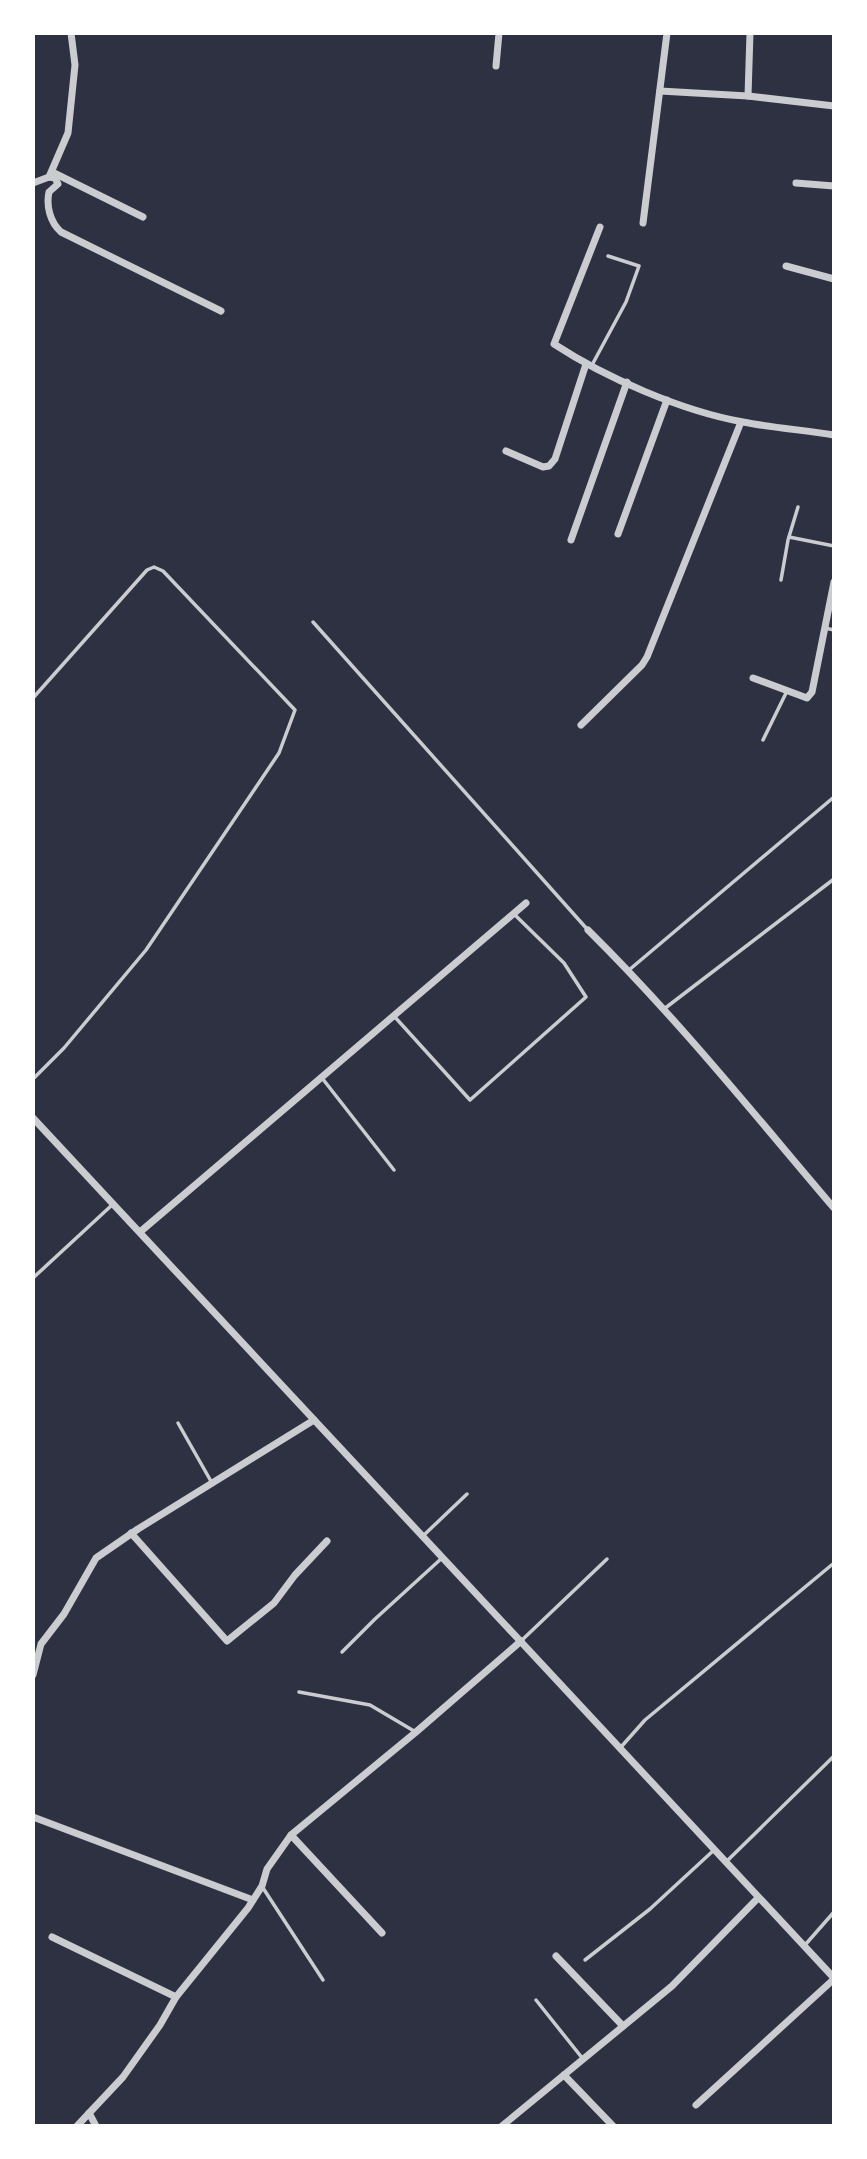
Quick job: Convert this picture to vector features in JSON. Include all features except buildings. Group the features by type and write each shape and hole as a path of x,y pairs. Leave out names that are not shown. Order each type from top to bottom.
{"street":[{"path":"33,183 50,174 68,133 75,65 71,33"},
{"path":"496,66 499,33"},
{"path":"643,223 667,33"},
{"path":"748,96 750,33"},
{"path":"660,91 748,96 834,106"},
{"path":"50,174 143,217"},
{"path":"50,174 58,184 48,192 48,207 55,226 61,232 221,312"},
{"path":"796,183 834,186"},
{"path":"600,227 554,344 589,365 667,400 741,422 834,435"},
{"path":"786,266 834,279"},
{"path":"506,451 543,467 549,466 555,459 589,365"},
{"path":"570,540 627,382"},
{"path":"618,534 667,400"},
{"path":"581,725 647,657 741,422"},
{"path":"753,678 807,698 812,692 829,629 834,582"},
{"path":"140,1232 526,903"},
{"path":"588,930 629,970 722,1075 834,1208"},
{"path":"33,1118 834,1978 696,2105"},
{"path":"33,1675 41,1644 64,1614 96,1558 131,1533 314,1420"},
{"path":"131,1533 227,1641 274,1603 295,1575 327,1541"},
{"path":"77,2126 124,2077 176,1997 226,1938 253,1900 262,1886 267,1869 292,1835 520,1641"},
{"path":"33,1817 253,1900"},
{"path":"292,1835 382,1934"},
{"path":"502,2126 672,1986 758,1898"},
{"path":"52,1937 176,1997"},
{"path":"556,1956 624,2026"},
{"path":"564,2076 613,2126"},
{"path":"89,2113 96,2126"}],"lane":[{"path":"589,365 626,302 639,266 608,256"},
{"path":"781,580 798,507"},
{"path":"789,537 834,546"},
{"path":"33,698 148,570 154,567 163,571 295,710 279,754 146,950 64,1048 33,1079"},
{"path":"313,622 588,930"},
{"path":"763,740 787,691"},
{"path":"629,970 834,797"},
{"path":"663,1010 834,879"},
{"path":"394,1016 470,1100 586,997 564,962 514,914"},
{"path":"322,1077 394,1170"},
{"path":"33,1278 113,1204"},
{"path":"178,1423 212,1483"},
{"path":"422,1536 467,1494"},
{"path":"342,1652 442,1558"},
{"path":"520,1641 607,1559"},
{"path":"618,1749 655,1712 834,1563"},
{"path":"299,1692 370,1705 416,1732"},
{"path":"726,1863 834,1756"},
{"path":"586,1961 650,1909 714,1850"},
{"path":"262,1886 323,1980"},
{"path":"804,1947 834,1912"},
{"path":"536,2000 583,2060"}]}
